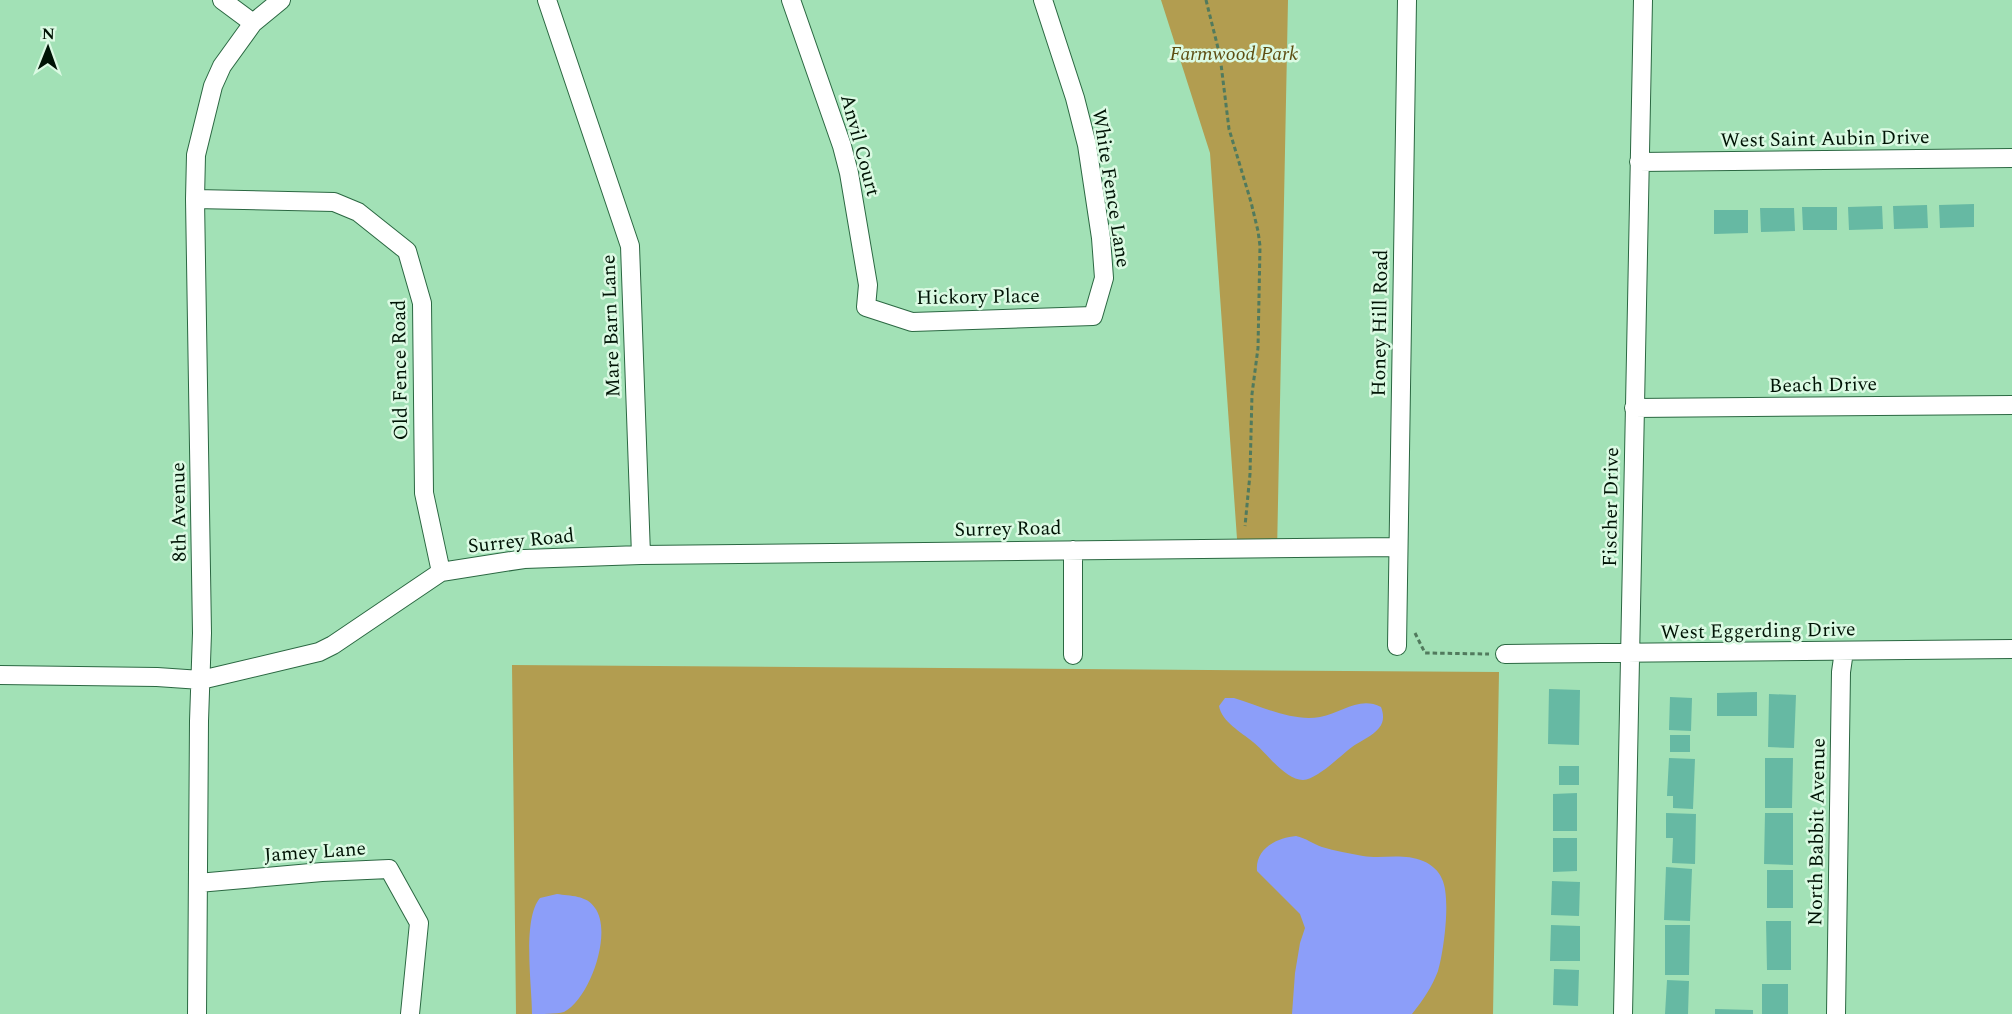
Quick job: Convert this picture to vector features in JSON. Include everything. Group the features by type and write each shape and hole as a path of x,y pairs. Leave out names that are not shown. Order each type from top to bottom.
{"street":[{"path":"222,0 253,23"},
{"name":"8th Avenue","path":"197,1014 202,621 196,155 213,86 222,66 253,23 281,0"},
{"name":"Mare Barn Lane","path":"548,0 630,246 641,555"},
{"name":"Anvil Court","path":"791,0 849,172 868,285 866,307"},
{"name":"White Fence Lane","path":"1043,0 1075,98 1087,145 1101,238 1104,278 1093,316"},
{"name":"Honey Hill Road","path":"1397,646 1407,0"},
{"name":"Fischer Drive","path":"1623,1014 1643,0"},
{"name":"West Saint Aubin Drive","path":"1639,162 2012,158"},
{"name":"Old Fence Road","path":"195,199 334,202 358,212 407,251 422,303 424,493 441,572"},
{"name":"Hickory Place","path":"866,307 912,322 1093,316"},
{"name":"Beach Drive","path":"1634,408 2012,405"},
{"name":"Surrey Road","path":"0,675 157,677 201,680 319,652 333,645 441,572 524,559 641,555 1398,547"},
{"name":"Surrey Road","path":"1073,550 1073,656"},
{"name":"West Eggerding Drive","path":"1505,654 2012,649"},
{"name":"North Babbit Avenue","path":"1836,1014 1841,672 1844,651"},
{"name":"Jamey Lane","path":"198,883 322,872 389,869 419,923 410,1014"}],"path":[{"path":"1206,0 1220,56 1229,129 1253,212 1260,246 1258,348 1252,394 1250,474 1245,526"},
{"path":"1413,629 1425,653 1505,654"}],"green space":[{"name":"Farmwood Park","path":"1161,0 1288,0 1277,553 1238,553 1210,153"},
{"path":"512,665 1499,672 1493,1014 516,1014"}],"water":[{"path":"1225,698 1234,698 1288,715 1309,718 1328,715 1358,704 1373,704 1381,707 1383,718 1381,726 1373,734 1315,776 1303,780 1296,779 1283,771 1228,722 1219,706"},
{"path":"1296,836 1322,847 1363,856 1416,859 1429,864 1439,873 1445,887 1446,898 1440,962 1430,988 1412,1014 1292,1014 1295,973 1305,928 1300,914 1257,871 1257,863 1263,850 1282,839"},
{"path":"557,894 583,898 592,904 600,919 600,948 590,980 574,1005 564,1012 532,1014 529,953 531,921 534,908 540,898"}],"building":[{"path":"1974,204 1974,227 1940,228 1939,205"},
{"path":"1927,205 1928,228 1894,229 1893,206"},
{"path":"1882,206 1883,229 1849,230 1848,207"},
{"path":"1802,207 1837,207 1837,230 1803,230"},
{"path":"1760,208 1794,208 1795,231 1761,232"},
{"path":"1714,210 1748,210 1748,233 1714,234"},
{"path":"1549,689 1580,690 1579,745 1548,744"},
{"path":"1757,692 1757,716 1717,716 1717,693"},
{"path":"1769,694 1796,695 1794,748 1768,747"},
{"path":"1670,697 1692,698 1691,731 1669,730"},
{"path":"1670,735 1690,735 1690,752 1670,752"},
{"path":"1669,758 1695,759 1693,809 1673,808 1673,796 1667,796"},
{"path":"1765,758 1793,758 1792,808 1765,808"},
{"path":"1559,766 1579,766 1579,785 1559,785"},
{"path":"1577,793 1577,831 1553,831 1553,794"},
{"path":"1666,813 1696,814 1695,864 1672,863 1673,838 1666,838"},
{"path":"1765,813 1793,813 1793,865 1764,864"},
{"path":"1553,838 1577,838 1577,871 1553,872"},
{"path":"1666,867 1692,869 1690,921 1664,920"},
{"path":"1767,870 1793,870 1793,908 1767,908"},
{"path":"1552,881 1580,882 1579,916 1551,915"},
{"path":"1766,921 1791,921 1791,970 1767,970"},
{"path":"1551,925 1580,926 1580,961 1550,961"},
{"path":"1665,925 1690,925 1689,975 1665,975"},
{"path":"1554,969 1579,970 1578,1006 1553,1005"},
{"path":"1667,980 1689,981 1688,1014 1665,1014"},
{"path":"1762,984 1788,984 1788,1014 1762,1014"},
{"path":"1715,1009 1753,1010 1753,1014 1715,1014"}]}
